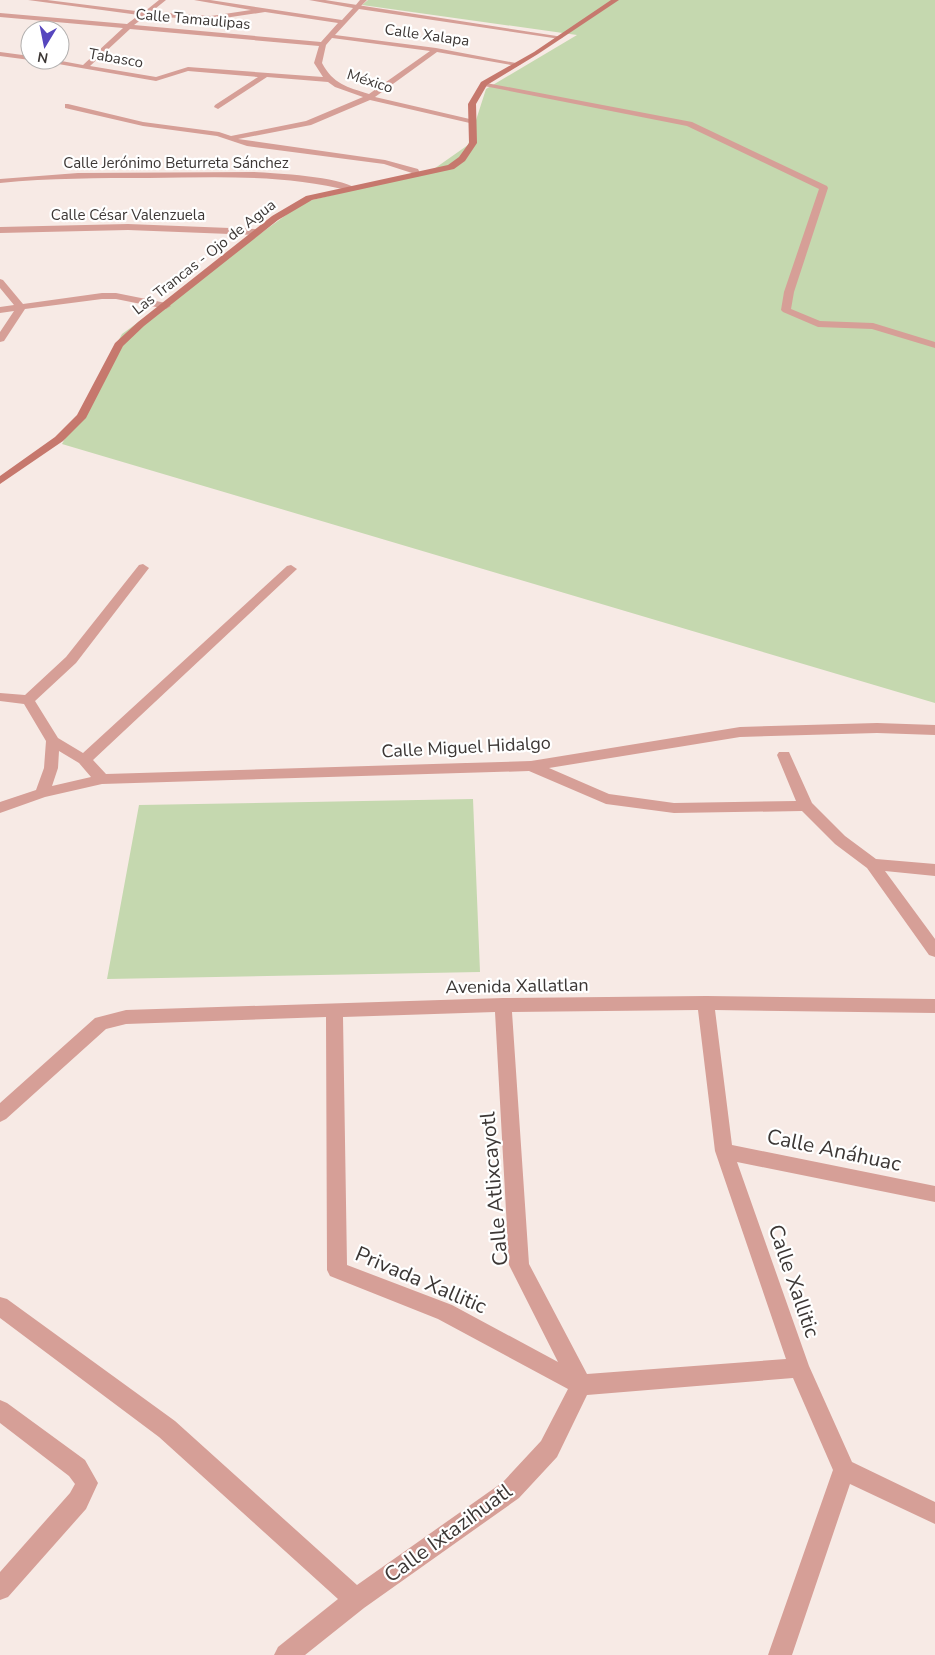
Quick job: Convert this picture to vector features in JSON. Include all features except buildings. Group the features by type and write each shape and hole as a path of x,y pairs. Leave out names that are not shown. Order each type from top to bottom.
{"street":[{"path":"31,0 146,14 211,18 266,10"},
{"path":"85,67 129,26 163,0"},
{"path":"197,0 343,22"},
{"path":"312,0 560,36"},
{"path":"323,44 364,0"},
{"name":"Las Trancas - Ojo de Agua","path":"0,482 59,439 82,416 119,345 141,324 166,306 255,232 309,198 451,167 462,159 473,142 472,104 484,84 599,9 616,0"},
{"name":"Calle Tamaulipas","path":"0,15 68,20"},
{"name":"Calle Tamaulipas","path":"70,20 323,44"},
{"name":"Calle Xalapa","path":"331,36 436,50 517,64"},
{"name":"México","path":"323,44 318,63 328,80 370,97 471,122"},
{"path":"231,138 308,123 370,97 436,50"},
{"path":"0,54 18,56"},
{"name":"Tabasco","path":"70,64 156,79 188,69 267,74"},
{"path":"218,107 267,74 328,80"},
{"path":"484,84 689,124 824,188 788,292 786,310 818,324 872,326 935,345"},
{"path":"68,106 143,124 205,131 247,144 400,165 415,171 417,175"},
{"name":"Calle Jerónimo Beturreta Sánchez","path":"0,181 34,176 224,174 316,179 351,188"},
{"name":"Calle César Valenzuela","path":"0,230 58,227 174,227 255,232"},
{"path":"0,282 21,308"},
{"path":"0,310 102,296 116,296 166,306"},
{"path":"0,339 21,308"},
{"path":"0,697 28,700 71,660 143,568"},
{"path":"84,760 290,569"},
{"path":"28,700 53,741 84,760 102,779"},
{"name":"Calle Miguel Hidalgo","path":"0,808 42,793 102,779 531,766 740,732 877,728 935,730"},
{"path":"42,793 51,768 53,741"},
{"path":"784,755 806,806 840,840 872,864 935,951"},
{"path":"531,766 606,799 674,808 806,806"},
{"path":"872,864 935,870"},
{"name":"Avenida Xallatlan","path":"0,1114 101,1023 126,1018 502,1005 706,1003 935,1006"},
{"name":"Calle Xallitic","path":"706,1003 724,1151 799,1368 844,1470"},
{"name":"Calle Atlixcayotl","path":"502,1005 519,1264 581,1385"},
{"name":"Privada Xallitic","path":"334,1012 337,1270 445,1312 581,1385"},
{"name":"Calle Anáhuac","path":"724,1151 935,1194"},
{"path":"0,1306 167,1429 356,1600"},
{"path":"581,1385 799,1368"},
{"name":"Calle Ixtazihuatl","path":"286,1655 356,1600 511,1490 549,1449 581,1385"},
{"path":"0,1410 77,1468 87,1483 78,1501 0,1589"},
{"path":"780,1655 844,1470 935,1513"}],"green space":[{"path":"368,0 935,0 935,703 62,444 122,334 304,202 431,171 468,145 486,89 577,35 362,5"},
{"path":"473,799 480,972 107,979 139,805"}]}
